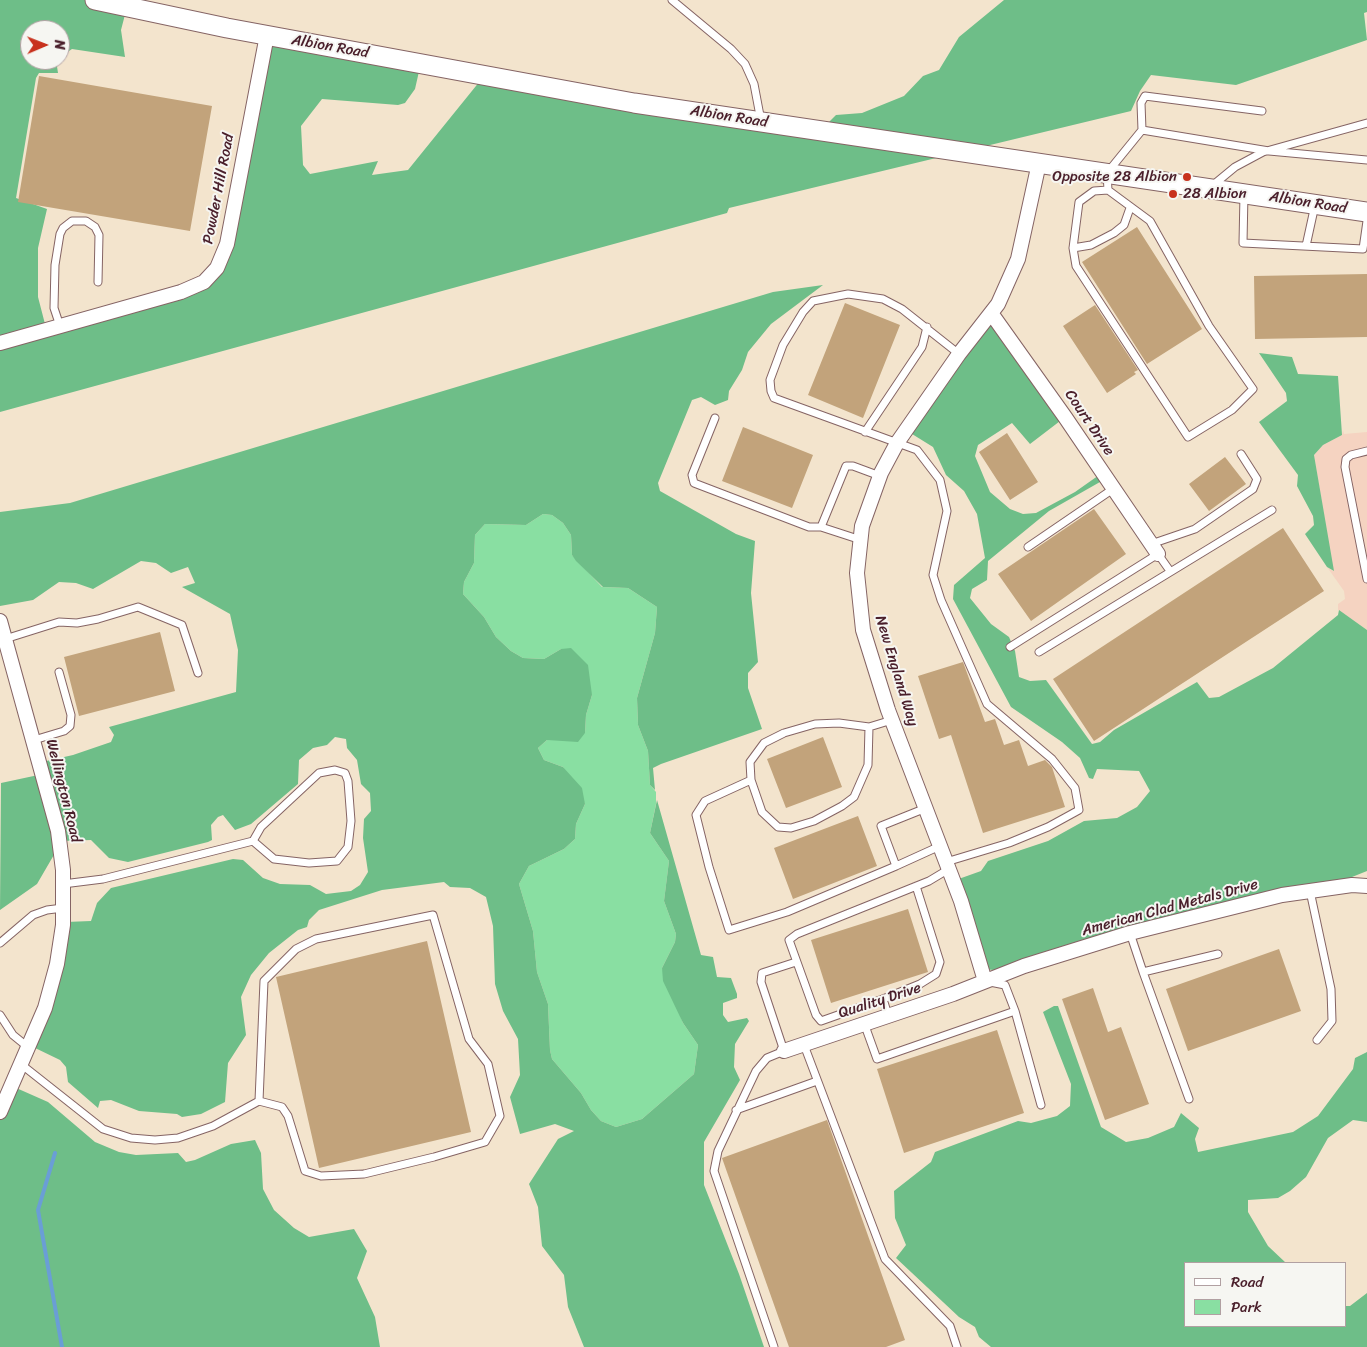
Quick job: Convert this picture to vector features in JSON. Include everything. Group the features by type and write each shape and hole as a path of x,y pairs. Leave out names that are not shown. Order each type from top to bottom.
{"main road":[{"name":"Albion Road","path":"95,0 146,13 634,103 1039,163 1107,181 1209,189 1367,212"}],"street":[{"name":"Powder Hill Road","path":"0,343 181,292 204,282 217,268 227,244 267,35"},
{"name":"New England Way","path":"985,981 961,901 892,720 863,630 858,573 862,526 880,476 897,443 958,354 998,304 1018,259 1039,163"},
{"name":"Court Drive","path":"991,313 1155,549"},
{"name":"Wellington Road","path":"0,621 58,831 63,884 63,908 57,964 45,1008 22,1065 6,1086 0,1112"},
{"name":"American Clad Metals Drive","path":"985,981 1024,966 1130,933 1282,895 1352,885 1367,886"},
{"name":"Quality Drive","path":"784,1051 985,981"}],"lane":[{"path":"672,0 731,48 745,64 754,84 761,122"},
{"path":"1107,181 1130,208 1150,221 1209,326 1253,390 1232,410 1188,437 1076,266 1073,248 1079,202 1107,181 1142,130 1141,103 1145,96 1262,111"},
{"path":"1209,189 1235,167 1269,151 1367,122"},
{"path":"1142,130 1269,151 1367,160"},
{"path":"1244,194 1243,243 1363,248 1367,221"},
{"path":"1306,246 1315,204"},
{"path":"1073,248 1091,245 1114,233 1124,225 1130,208"},
{"path":"60,326 54,308 55,264 60,234 63,228 72,221 86,221 95,227 99,235 98,282"},
{"path":"916,886 940,962 936,974 920,984 821,1021 816,1015 789,940 797,934 916,886 948,865 1048,827 1078,810 1075,788 1052,759 988,704 941,600 933,575 947,511 940,480 917,450 774,398 770,380 783,345 803,312 813,302 848,294 883,300 902,309 927,327 958,354"},
{"path":"865,432 922,347 927,327"},
{"path":"715,418 692,476 694,483 810,527 821,527 861,540"},
{"path":"1367,450 1351,454 1346,459 1345,466 1367,579"},
{"path":"1010,647 1155,549 1196,529 1253,489 1257,479 1241,454"},
{"path":"821,527 846,466 853,466 880,476"},
{"path":"1028,547 1113,489"},
{"path":"1039,652 1272,510"},
{"path":"1155,549 1170,571"},
{"path":"5,639 59,622 98,619 138,607 182,625 198,673"},
{"path":"34,740 64,731 70,726 71,715 59,672"},
{"path":"869,727 868,765 854,797 842,806 814,821 791,828 778,827 762,812 752,780 750,762 764,743 784,733 815,724 839,723 869,727 892,720"},
{"path":"63,884 103,878 253,841 261,827 319,773 335,770 345,774 349,790 350,830 348,847 337,861 309,863 274,858 253,841"},
{"path":"752,780 705,801 696,815 709,867 729,930 787,912 940,846"},
{"path":"896,866 881,826 926,808"},
{"path":"1310,891 1331,989 1332,1021 1317,1040"},
{"path":"0,943 33,915 47,910 63,908"},
{"path":"22,1065 103,1129 131,1138 155,1140 178,1138 213,1126 259,1100 282,1107 288,1116 305,1171 321,1176 364,1174 484,1142 500,1116 488,1064 470,1038 433,914 316,940 296,949 264,981 259,1100"},
{"path":"1130,933 1189,1099"},
{"path":"1143,972 1218,954"},
{"path":"774,1347 714,1171 718,1151 756,1070 767,1058 784,1051 761,982 762,973 796,962"},
{"path":"985,981 1005,985 1016,1011 1041,1104"},
{"path":"883,999 888,1016"},
{"path":"864,1023 877,1059 1016,1011"},
{"path":"0,1015 13,1035 29,1048"},
{"path":"804,1044 885,1259 950,1326 957,1347"},
{"path":"736,1110 817,1081"}],"shaded area":[{"path":"1343,430 1344,434 1367,432 1367,630 1338,610 1338,604 1345,599 1344,591 1327,567 1333,571 1314,455 1323,445 1342,435"}],"green space":[{"path":"0,0 97,0 127,7 121,30 125,57 72,49 70,50 70,20 20,20 20,70 58,70 58,73 39,73 36,78 16,198 47,209 38,248 38,297 45,324 186,290 220,264 267,42 420,67 415,89 405,103 398,105 322,99 301,126 303,165 310,174 378,161 372,175 408,170 480,81 820,131 836,115 862,113 904,96 923,76 939,70 959,37 1004,0 1367,0 1367,12 1364,13 1367,40 1236,85 1151,75 1140,91 1131,111 729,208 727,213 0,412"},
{"path":"823,285 771,324 748,352 742,370 729,391 728,400 715,405 701,397 692,400 658,483 660,491 736,534 755,541 751,593 758,662 748,673 748,688 762,729 653,768 655,790 650,785 648,751 638,725 637,698 655,633 657,607 628,588 603,587 576,561 572,555 571,535 563,523 552,515 543,514 526,525 485,524 475,535 474,563 464,582 463,594 484,617 496,637 511,651 523,658 544,659 561,649 571,648 588,665 592,695 586,715 585,733 578,742 547,740 538,748 544,760 563,767 582,788 585,804 576,824 575,839 564,849 529,866 519,884 533,931 537,972 548,1004 552,1059 581,1093 591,1110 601,1121 616,1127 642,1119 694,1074 698,1045 683,1023 663,981 662,968 675,942 676,934 664,901 669,861 650,833 657,800 701,955 713,957 717,977 731,978 737,994 737,998 723,1003 723,1015 728,1022 747,1018 749,1021 735,1044 734,1067 740,1080 704,1142 704,1185 739,1274 764,1347 584,1347 568,1307 564,1275 542,1246 538,1207 529,1184 558,1139 574,1131 555,1124 520,1134 510,1097 520,1075 518,1039 503,1011 495,984 493,926 486,897 470,888 450,887 444,882 382,890 319,910 309,920 307,927 298,930 269,953 251,975 241,997 246,1035 228,1063 225,1102 201,1114 182,1117 177,1114 139,1111 111,1100 100,1101 98,1108 68,1082 66,1067 60,1060 31,1046 66,922 91,921 97,903 111,888 233,859 243,860 263,878 280,884 310,885 326,894 351,891 360,885 368,872 363,838 364,819 371,811 370,793 361,784 357,760 347,748 346,739 335,737 327,745 313,748 299,760 298,784 251,824 235,830 223,815 218,817 211,825 212,840 208,842 128,862 109,858 91,840 62,841 37,884 0,910 1,783 43,774 42,762 73,755 111,742 114,735 109,727 236,692 238,650 230,614 182,587 195,583 188,567 171,573 156,563 141,561 93,589 76,583 59,582 33,600 0,606 0,512 70,503 773,292"},
{"path":"991,314 1064,418 1030,444 1012,423 978,445 975,456 990,492 1010,509 1023,514 1036,513 1075,492 1102,473 1107,478 1049,511 988,561 987,580 972,589 970,598 991,624 1009,637 1015,651 1019,677 1030,681 1046,680 1092,744 1100,742 1114,730 1197,682 1209,698 1219,697 1273,668 1338,615 1339,610 1367,630 1367,871 1332,885 1279,895 994,970 982,969 953,881 981,871 988,861 1048,841 1084,821 1117,818 1137,807 1150,791 1139,771 1097,769 1093,779 1089,778 1080,758 1062,742 1011,707 953,599 954,585 985,558 977,514 964,491 946,475 933,447 904,429"},
{"path":"1259,353 1292,357 1298,374 1338,376 1342,435 1323,445 1314,455 1334,571 1327,567 1305,534 1314,525 1313,516 1297,486 1298,475 1259,422 1287,401 1286,393"},
{"path":"543,514 552,515 563,523 571,535 572,555 602,587 628,588 657,607 655,633 637,698 638,725 648,751 650,785 656,792 656,804 650,833 669,861 664,901 676,934 675,942 662,968 683,1023 698,1045 694,1074 642,1119 616,1127 601,1121 591,1110 581,1093 552,1059 548,1004 537,972 533,931 519,884 529,866 564,849 575,839 576,824 585,804 563,767 544,760 538,748 547,740 585,733 586,715 592,695 561,649 544,659 523,658 511,651 496,637 484,617 463,594 464,582 474,563 475,535 485,524 526,525"},
{"path":"1058,1006 1101,1127 1126,1142 1148,1138 1174,1127 1181,1113 1199,1128 1195,1139 1198,1152 1293,1132 1318,1116 1353,1069 1355,1058 1367,1052 1367,1122 1353,1120 1328,1138 1306,1177 1290,1191 1278,1198 1248,1200 1248,1212 1268,1246 1285,1262 1184,1262 1184,1327 1347,1327 1347,1306 1350,1306 1367,1293 1367,1347 991,1347 979,1337 975,1327 959,1317 896,1258 906,1245 895,1218 894,1191 931,1162 935,1152 1018,1121 1031,1123 1057,1116 1070,1106 1071,1084 1043,1012"},
{"path":"14,1087 48,1102 95,1142 119,1152 136,1155 178,1153 186,1162 231,1144 255,1140 261,1153 263,1189 274,1210 294,1228 309,1237 354,1229 367,1251 357,1278 375,1317 380,1347 0,1347 0,1114"}],"building":[{"path":"39,76 212,106 190,231 18,202"},
{"path":"1137,227 1202,329 1147,364 1082,262"},
{"path":"1367,274 1367,337 1255,339 1254,276"},
{"path":"845,303 900,325 863,418 808,395"},
{"path":"1095,305 1138,370 1134,372 1136,374 1107,393 1063,326"},
{"path":"743,427 813,455 792,508 722,481"},
{"path":"1007,433 1038,482 1010,500 979,452"},
{"path":"1225,457 1246,484 1209,511 1189,484"},
{"path":"1094,509 1126,554 1031,621 998,574"},
{"path":"1283,528 1324,591 1094,741 1053,679"},
{"path":"160,632 175,691 79,716 64,657"},
{"path":"963,662 985,722 995,719 1004,745 1019,740 1028,766 1045,760 1052,767 1065,807 983,833 951,735 939,739 918,676"},
{"path":"823,737 842,787 786,808 767,759"},
{"path":"858,816 877,866 793,899 774,848"},
{"path":"908,909 928,972 831,1003 811,940"},
{"path":"427,941 471,1132 319,1168 276,977"},
{"path":"1279,949 1301,1011 1188,1051 1166,989"},
{"path":"1093,988 1108,1032 1121,1027 1149,1104 1105,1120 1062,999"},
{"path":"997,1030 1024,1113 904,1153 877,1069"},
{"path":"827,1120 905,1340 886,1347 789,1347 722,1158"}],"waterway":[{"path":"55,1153 38,1210 62,1347"}],"place":[{"name":"Opposite 28 Albion","path":"1187,177"},
{"name":"28 Albion","path":"1173,194"}]}
